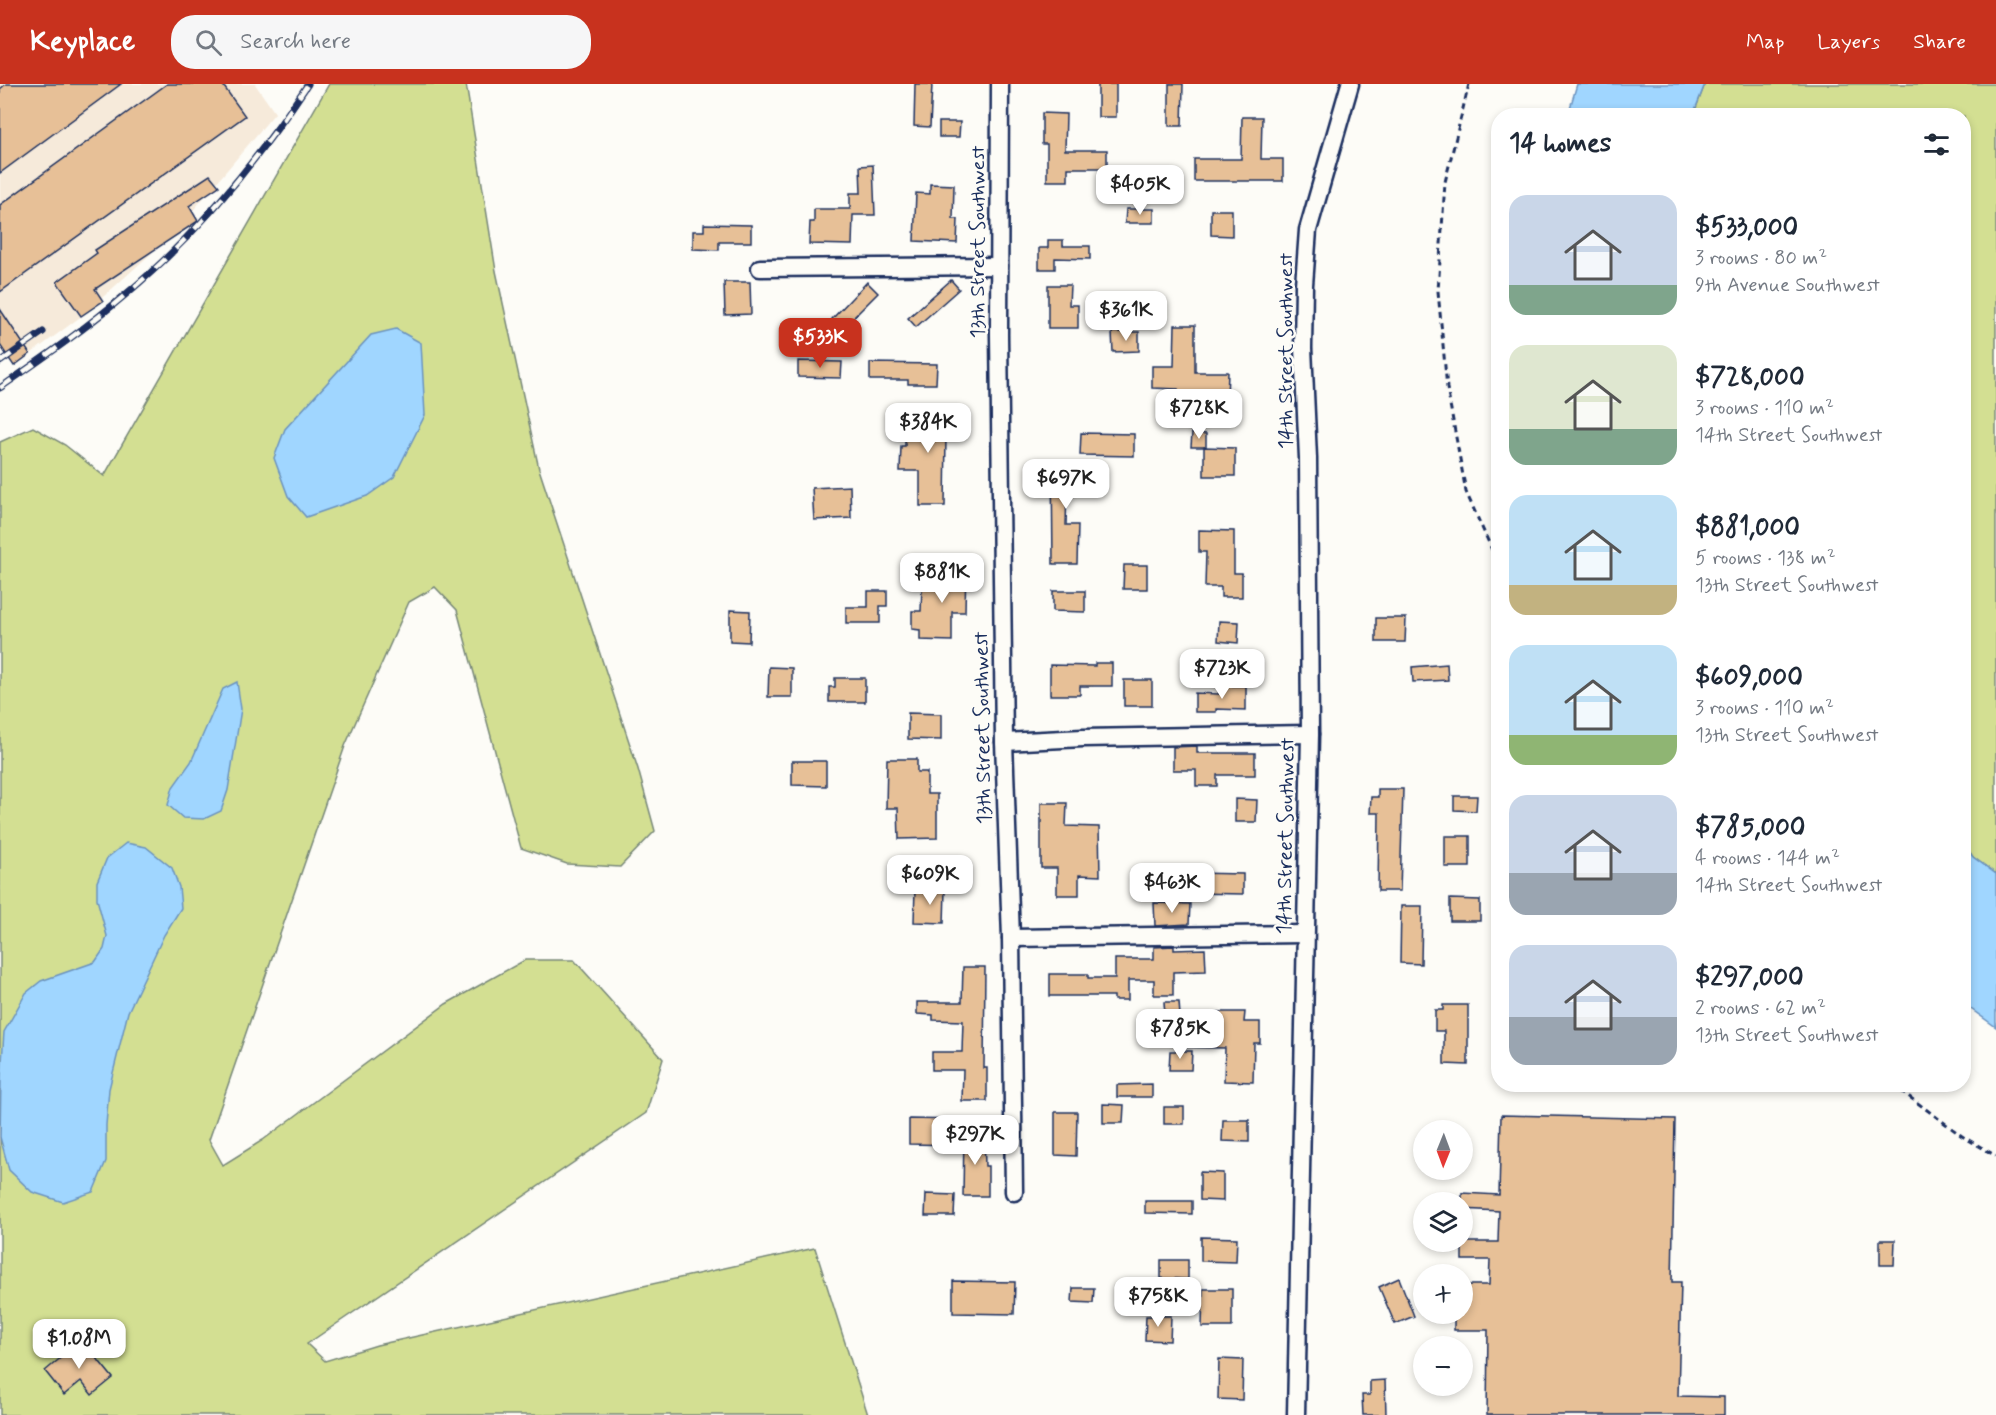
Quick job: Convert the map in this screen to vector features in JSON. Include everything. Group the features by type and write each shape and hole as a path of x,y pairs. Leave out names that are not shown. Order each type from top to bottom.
{"street":[{"name":"13th Street Southwest","path":"1000,84 999,266 1004,742 1011,938 1014,1192"},
{"name":"14th Street Southwest","path":"1296,1415 1310,734 1308,458 1303,348 1304,285 1308,230 1350,84"},
{"path":"760,268 999,266"},
{"path":"1004,742 1083,738 1310,734"},
{"path":"1011,938 1305,934"}],"path":[{"path":"1469,84 1445,182 1438,291 1448,388 1466,492 1491,547"},
{"path":"1903,1092 1962,1136 1996,1156"}],"shaded area":[{"path":"0,84 255,84 275,113 175,232 83,315 17,364 0,344"}],"green space":[{"path":"329,84 466,84 496,271 539,469 638,769 655,831 620,867 567,864 521,848 457,610 435,587 409,602 345,746 209,1140 223,1165 263,1140 446,1004 525,960 574,960 663,1059 646,1113 307,1344 325,1361 377,1345 815,1248 868,1415 0,1415 0,442 33,427 65,445 104,476"},
{"path":"1705,84 1996,84 1996,874 1971,854 1971,108 1696,108"}],"water":[{"path":"1577,84 1705,84 1696,108 1570,108"},
{"path":"396,329 421,343 425,415 394,477 367,496 306,517 288,496 274,458 285,429 371,335"},
{"path":"237,682 241,709 228,790 221,811 204,819 183,818 168,805 173,787 191,762 223,689"},
{"path":"126,843 146,847 172,868 179,887 181,908 164,935 128,1012 109,1089 106,1161 93,1192 63,1202 32,1192 9,1170 0,1137 4,1032 26,993 41,981 95,962 104,949 107,936 97,899 97,882 107,858"},
{"path":"1971,854 1996,874 1996,1027 1971,1009"}],"building":[{"path":"6,84 121,84 0,173 0,89"},
{"path":"167,84 222,84 245,116 0,292 0,205"},
{"path":"915,84 932,84 930,127 914,126"},
{"path":"1098,84 1116,84 1116,117 1098,117"},
{"path":"1169,84 1183,84 1182,126 1169,126"},
{"path":"1042,113 1066,114 1065,150 1107,150 1107,168 1068,168 1068,181 1047,181 1047,144 1042,144"},
{"path":"1242,117 1262,117 1261,159 1283,159 1283,181 1194,181 1194,159 1241,159"},
{"path":"939,122 960,122 959,137 939,137"},
{"path":"873,165 875,215 853,215 852,245 809,244 810,222 814,222 814,209 850,209 850,193 861,193 860,166"},
{"path":"210,175 219,186 189,206 198,221 95,289 103,301 81,316 57,282 97,253 95,250"},
{"path":"930,184 954,185 953,219 958,219 957,243 914,241 916,193 930,194"},
{"path":"1126,209 1154,209 1154,223 1125,223"},
{"path":"1211,210 1232,210 1232,236 1211,235"},
{"path":"704,224 751,225 751,242 719,242 719,250 693,249 693,231 704,231"},
{"path":"1048,240 1063,240 1063,246 1090,246 1090,259 1055,258 1055,269 1039,269 1039,248 1048,248"},
{"path":"951,280 959,289 916,327 908,318"},
{"path":"724,282 750,282 751,314 725,315"},
{"path":"867,282 878,293 842,329 832,319"},
{"path":"1048,285 1070,285 1069,305 1078,305 1078,328 1048,328"},
{"path":"0,309 30,354 14,366 0,345"},
{"path":"1175,325 1195,325 1195,372 1228,372 1227,399 1178,398 1178,389 1152,388 1152,366 1174,366"},
{"path":"1112,332 1139,332 1139,351 1113,352"},
{"path":"798,361 842,362 841,378 798,377"},
{"path":"870,363 937,364 936,384 908,384 908,380 870,380"},
{"path":"905,414 954,414 954,436 946,435 945,506 920,506 920,471 900,471 901,446 905,446"},
{"path":"1081,433 1134,434 1134,456 1080,455"},
{"path":"1192,433 1206,434 1206,447 1191,447"},
{"path":"1204,447 1235,448 1235,476 1204,476"},
{"path":"1052,463 1088,463 1088,489 1067,489 1066,525 1078,525 1077,564 1053,564"},
{"path":"850,486 851,518 814,520 812,488"},
{"path":"1199,530 1234,531 1234,573 1242,573 1242,597 1221,597 1221,587 1205,587 1206,552 1199,552"},
{"path":"940,562 966,563 965,612 952,612 952,641 920,640 920,630 912,629 912,611 921,611 922,588 939,588"},
{"path":"1124,565 1147,565 1147,589 1123,589"},
{"path":"868,591 887,591 887,606 880,606 880,623 846,623 846,607 868,607"},
{"path":"1053,591 1085,591 1085,612 1053,611"},
{"path":"730,610 750,611 749,642 730,641"},
{"path":"1376,618 1406,618 1405,642 1376,642"},
{"path":"1219,621 1239,622 1238,643 1218,641"},
{"path":"1095,663 1112,663 1112,686 1080,686 1080,695 1050,695 1050,665 1095,666"},
{"path":"1447,664 1448,680 1413,682 1412,667"},
{"path":"769,667 792,668 792,697 768,697"},
{"path":"835,678 865,678 865,702 829,702 829,687 835,687"},
{"path":"1124,680 1152,680 1152,706 1124,706"},
{"path":"1219,686 1246,686 1246,710 1216,709 1216,712 1195,712 1195,693 1219,694"},
{"path":"908,713 941,714 941,740 908,739"},
{"path":"1197,746 1197,753 1255,753 1255,775 1217,775 1217,786 1196,786 1196,770 1173,770 1173,747"},
{"path":"887,759 917,759 917,772 927,772 927,794 937,794 937,838 899,839 898,808 886,808"},
{"path":"792,761 826,761 826,786 792,785"},
{"path":"1378,789 1403,789 1400,891 1378,891 1379,813 1370,813 1371,797 1378,797"},
{"path":"1454,796 1477,796 1476,811 1454,810"},
{"path":"1235,799 1257,800 1256,822 1235,822"},
{"path":"1041,803 1067,803 1066,826 1099,827 1100,876 1079,875 1079,895 1057,895 1057,868 1041,868"},
{"path":"1445,836 1470,836 1470,867 1445,867"},
{"path":"1192,873 1243,874 1243,894 1192,893"},
{"path":"915,889 945,890 944,923 914,922"},
{"path":"1450,899 1480,900 1480,921 1450,921"},
{"path":"1154,903 1190,904 1189,924 1155,926"},
{"path":"1401,906 1422,906 1421,964 1400,963"},
{"path":"1174,946 1174,950 1205,949 1206,971 1173,972 1173,995 1154,995 1154,980 1128,980 1128,1000 1114,1000 1114,996 1050,996 1050,974 1088,974 1088,978 1115,978 1115,959 1154,959 1154,947"},
{"path":"963,967 985,967 984,1068 987,1068 987,1101 962,1101 963,1070 932,1070 932,1052 962,1052 963,1021 933,1020 933,1015 917,1014 917,1002 962,1002"},
{"path":"1164,1002 1179,1002 1180,1016 1165,1016"},
{"path":"1443,1005 1468,1005 1468,1065 1444,1064 1444,1031 1435,1031 1435,1010 1443,1010"},
{"path":"1216,1012 1245,1012 1244,1022 1260,1022 1260,1043 1254,1043 1253,1082 1224,1081 1225,1048 1183,1047 1184,1029 1216,1030"},
{"path":"1170,1051 1192,1051 1191,1070 1169,1070"},
{"path":"1152,1084 1152,1097 1117,1097 1117,1085"},
{"path":"1103,1104 1124,1105 1123,1123 1103,1123"},
{"path":"1164,1107 1184,1107 1184,1124 1164,1124"},
{"path":"1055,1112 1077,1112 1076,1156 1055,1155"},
{"path":"1501,1115 1675,1119 1672,1282 1681,1282 1678,1396 1724,1397 1724,1415 1487,1415 1488,1330 1454,1330 1454,1324 1473,1324 1473,1285 1489,1285 1490,1260 1462,1260 1462,1252 1473,1252 1473,1242 1498,1242 1499,1211 1473,1210 1473,1194 1499,1195"},
{"path":"909,1119 959,1120 958,1145 909,1144"},
{"path":"1223,1120 1249,1120 1249,1142 1222,1141"},
{"path":"964,1134 984,1134 985,1166 988,1166 988,1196 963,1196"},
{"path":"1200,1172 1223,1173 1223,1201 1200,1200"},
{"path":"926,1194 955,1195 954,1216 925,1216"},
{"path":"1145,1201 1192,1201 1192,1214 1145,1213"},
{"path":"1201,1237 1237,1238 1236,1262 1201,1261"},
{"path":"1880,1240 1895,1240 1894,1265 1880,1265"},
{"path":"1161,1260 1188,1260 1188,1279 1161,1278"},
{"path":"1399,1278 1413,1316 1395,1324 1379,1287"},
{"path":"953,1281 1015,1282 1014,1314 953,1313"},
{"path":"1073,1288 1094,1288 1093,1303 1072,1302"},
{"path":"1203,1289 1232,1289 1232,1327 1202,1327"},
{"path":"1146,1316 1171,1316 1170,1341 1145,1340"},
{"path":"82,1340 113,1378 92,1395 81,1381 64,1395 45,1371"},
{"path":"1219,1359 1243,1360 1242,1400 1218,1399"},
{"path":"1385,1380 1386,1415 1363,1415 1362,1395 1370,1395 1370,1381"}],"railway":[{"path":"0,388 95,320 176,248 201,223 246,169 308,84"},
{"path":"0,362 43,332"}]}
